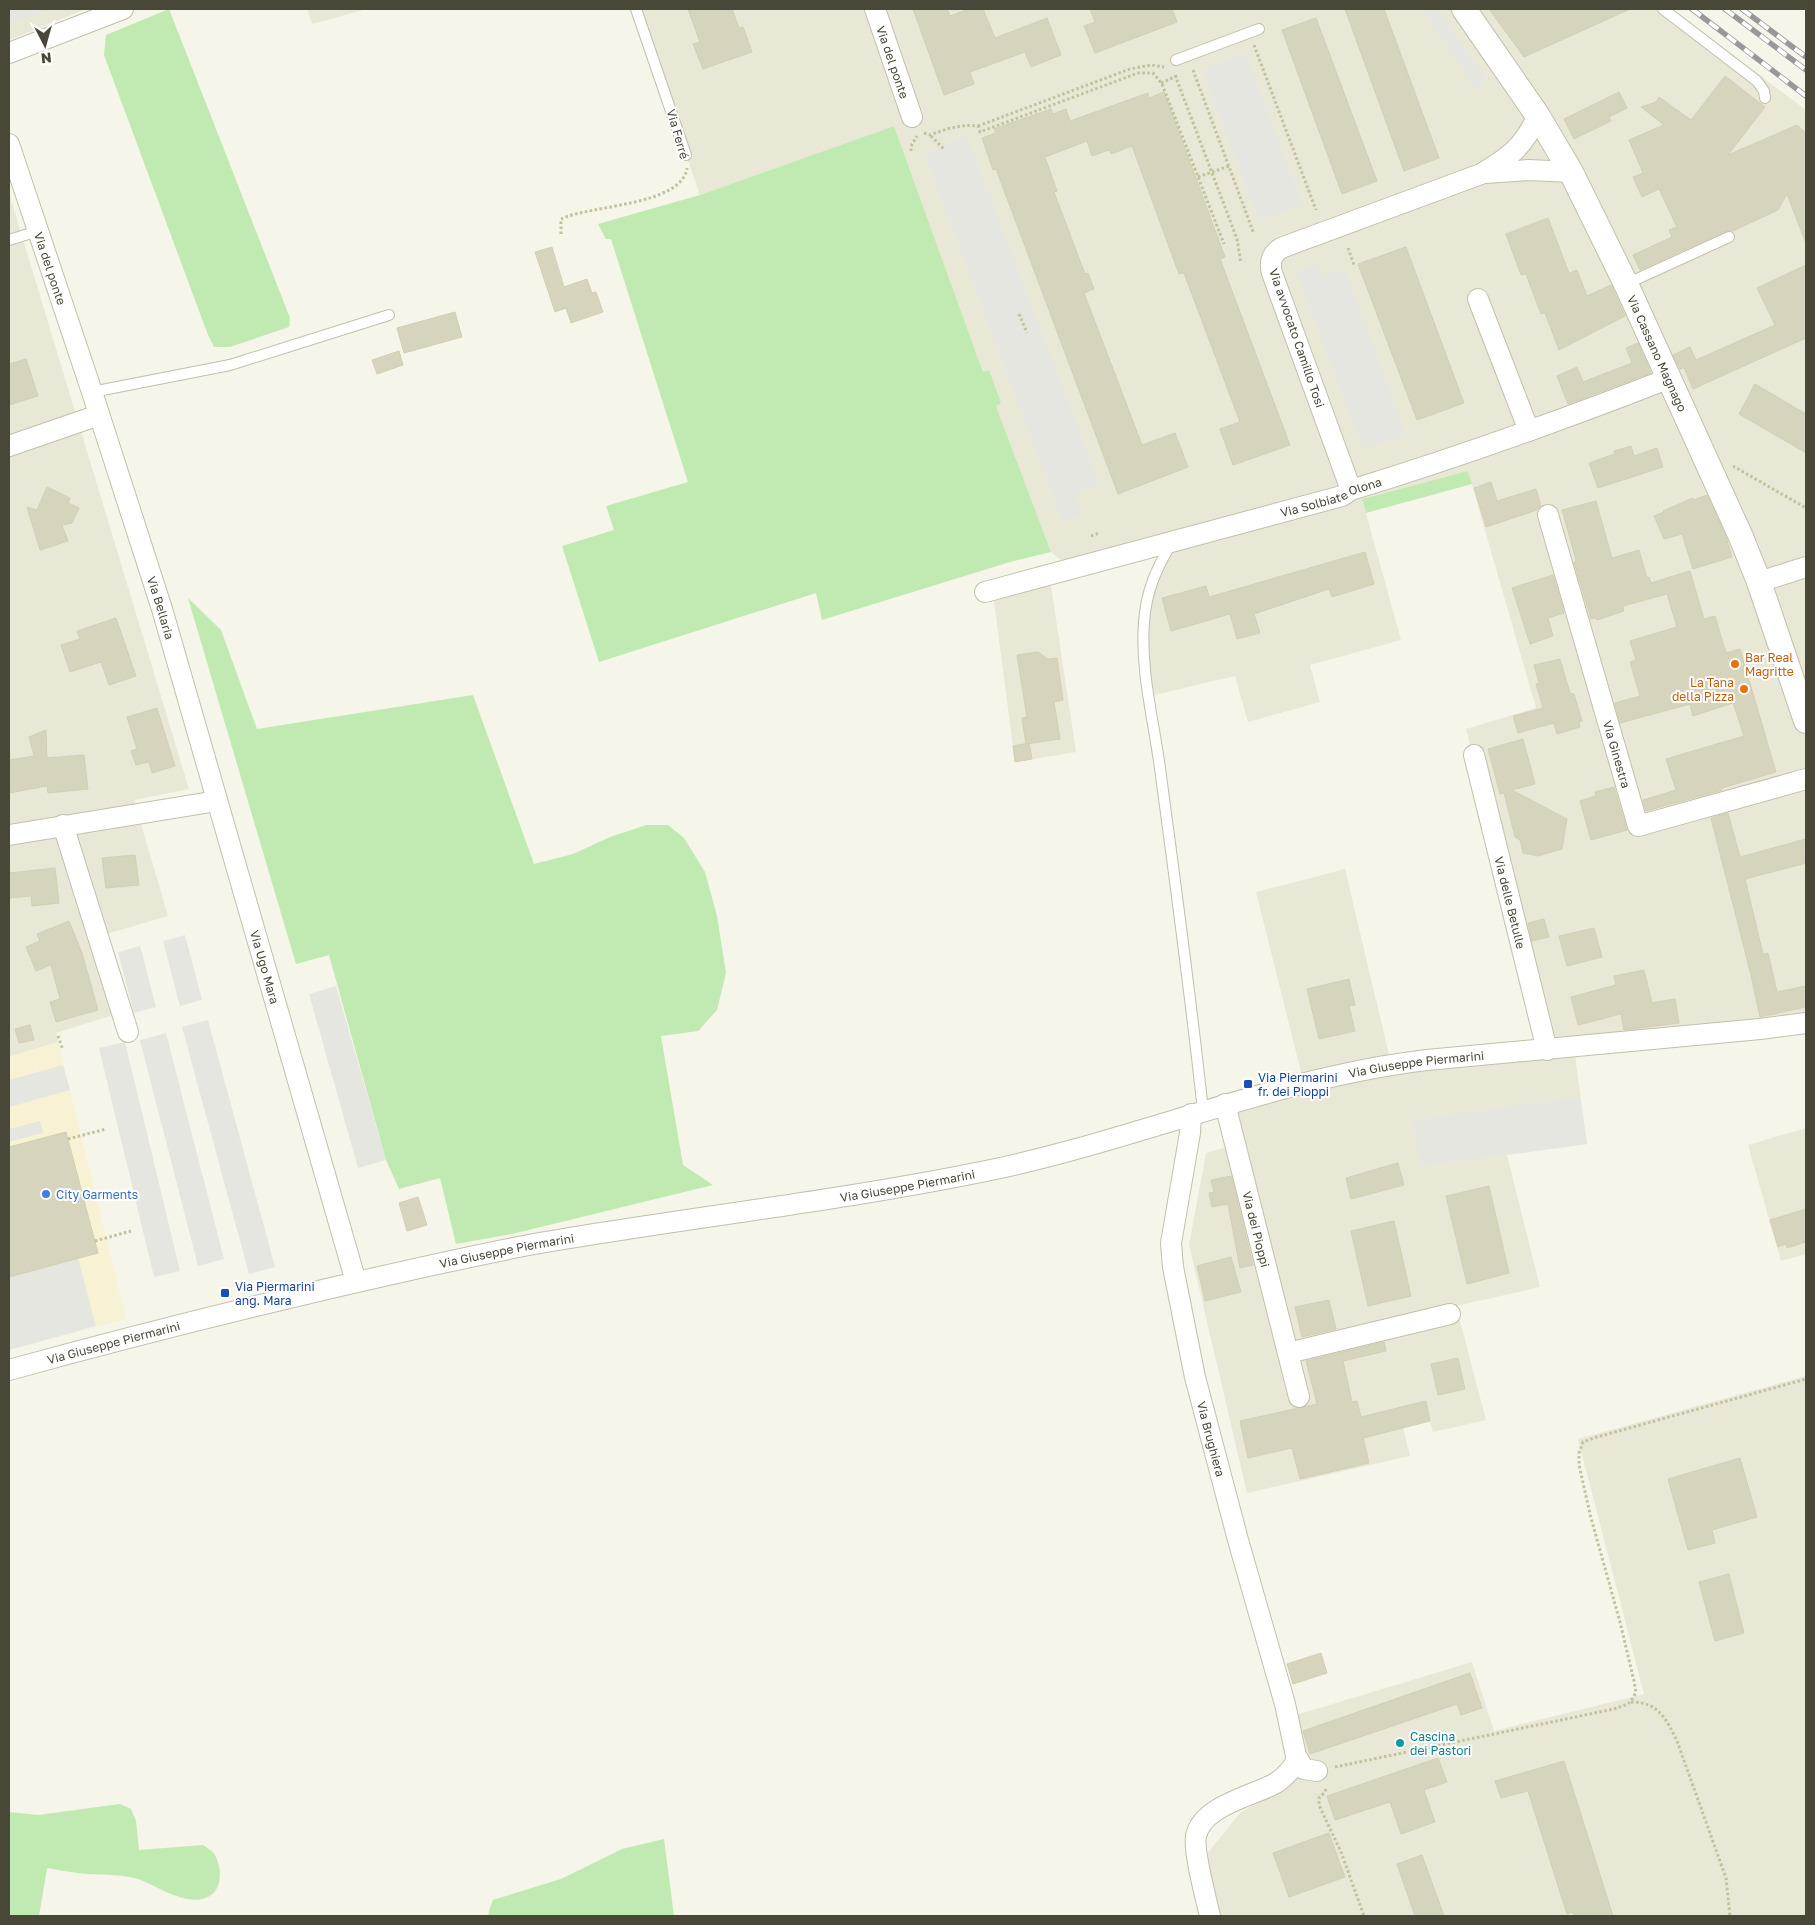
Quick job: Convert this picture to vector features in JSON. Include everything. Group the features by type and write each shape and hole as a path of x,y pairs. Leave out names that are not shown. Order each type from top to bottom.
{"street":[{"name":"Via del ponte","path":"875,9 912,117"},
{"name":"Via Cassano Magnago","path":"1464,9 1538,116 1571,172 1626,284 1734,519 1759,582 1806,721"},
{"path":"9,53 110,11"},
{"name":"Via avvocato Camillo Tosi","path":"1351,490 1272,273 1271,259 1273,255 1281,248 1481,174 1506,158 1521,145 1538,116"},
{"name":"Via del ponte","path":"9,144 92,392"},
{"name":"Via avvocato Camillo Tosi","path":"1481,174 1529,170 1571,172"},
{"path":"1478,300 1529,431"},
{"name":"Via Solbiate Olona","path":"985,592 1342,496 1351,490 1427,467 1571,417 1670,378"},
{"name":"Via Bellaria","path":"92,392 162,608 213,781 217,801"},
{"path":"9,446 99,415"},
{"name":"Via Ginestra","path":"1548,514 1638,826 1806,779"},
{"path":"1759,582 1806,567"},
{"name":"Via delle Betulle","path":"1474,755 1547,1050"},
{"path":"9,835 217,801"},
{"name":"Via Ugo Mara","path":"217,801 356,1282"},
{"path":"63,825 128,1032"},
{"name":"Via Giuseppe Piermarini","path":"9,1370 206,1318 356,1282 536,1244 963,1176 1037,1160 1225,1104 1389,1064 1547,1050 1806,1023"},
{"name":"Via dei Pioppi","path":"1225,1104 1299,1397"},
{"name":"Via Brughiera","path":"1197,1112 1190,1133 1172,1243 1173,1267 1196,1377 1241,1549 1286,1704 1298,1759"},
{"path":"1288,1353 1450,1314"},
{"path":"1210,1916 1196,1848 1196,1836 1206,1819 1228,1804 1272,1785 1283,1778 1298,1759 1304,1769 1323,1770"}],"lane":[{"name":"Via Ferré","path":"636,9 686,155"},
{"path":"1662,9 1757,81 1764,91 1765,98"},
{"path":"1176,60 1254,30"},
{"path":"9,240 38,231"},
{"path":"1626,284 1728,237"},
{"path":"92,392 230,365 389,315"},
{"path":"1172,542 1151,581 1146,602 1143,642 1146,679 1160,765 1189,986 1197,1112"}],"path":[{"path":"1254,30 1316,210"},
{"path":"930,136 960,125 978,126 1130,69 1151,65 1169,69"},
{"path":"1193,70 1254,234"},
{"path":"1173,72 1237,239 1241,263"},
{"path":"978,126 980,132 1138,73 1153,73 1162,84 1224,244"},
{"path":"911,151 911,146 921,132 930,136 944,150"},
{"name":"Via Ferré","path":"561,234 561,219 570,214 623,205 662,193 678,184 685,176 686,155"},
{"path":"1198,177 1229,166"},
{"path":"1348,248 1354,264"},
{"path":"1019,314 1027,334"},
{"path":"1731,465 1806,508"},
{"path":"1091,536 1099,533"},
{"path":"58,1036 62,1050"},
{"path":"68,1139 106,1129"},
{"path":"95,1241 130,1231"},
{"path":"1630,1702 1636,1692 1634,1681 1579,1465 1579,1453 1583,1442 1806,1379"},
{"path":"1364,1916 1341,1852 1319,1805 1319,1798 1325,1792 1323,1770 1604,1711 1630,1702 1642,1702 1652,1705 1669,1725 1677,1741 1726,1878 1730,1916"}],"shaded area":[{"path":"9,9 86,9 9,40"},
{"path":"9,9 51,9 9,24"},
{"path":"307,9 367,9 312,24"},
{"path":"635,9 1672,9 1806,110 1806,1024 1552,1049 1466,729 1536,708 1468,471 1362,499 1401,640 1310,665 1320,702 1248,722 1235,676 1146,697 1142,601 1148,579 1162,549 1050,579 1076,752 1015,762 992,586 1067,565 1051,552 983,372 894,126 700,195"},
{"path":"1420,9 1438,9 1486,78 1479,92"},
{"path":"1246,53 1303,205 1259,221 1202,70"},
{"path":"967,136 1100,485 1075,494 1083,515 1063,523 924,153"},
{"path":"9,193 189,789 134,800 168,916 93,938 116,1014 56,1033 58,1042 9,1057"},
{"path":"1319,263 1324,277 1345,268 1406,435 1363,449 1296,271"},
{"path":"1345,869 1393,1072 1575,1056 1587,1144 1507,1155 1540,1287 1456,1306 1486,1420 1433,1432 1430,1421 1403,1427 1410,1456 1247,1493 1189,1245 1206,1153 1244,1142 1237,1110 1306,1092 1256,892"},
{"path":"185,935 202,1000 180,1006 163,941"},
{"path":"140,946 156,1007 134,1013 118,952"},
{"path":"336,986 386,1160 358,1168 309,994"},
{"path":"208,1020 275,1267 249,1274 182,1027"},
{"path":"166,1033 224,1259 198,1266 140,1040"},
{"path":"58,1042 126,1319 9,1350 9,1057"},
{"path":"125,1042 180,1271 154,1277 99,1048"},
{"path":"63,1065 70,1090 9,1107 9,1080"},
{"path":"1580,1097 1587,1144 1421,1166 1412,1120"},
{"path":"40,1121 43,1133 9,1142 9,1129"},
{"path":"1806,1128 1806,1254 1781,1261 1748,1145"},
{"path":"78,1258 96,1326 9,1350 9,1277"},
{"path":"1806,1376 1806,1916 1221,1916 1205,1856 1241,1812 1301,1776 1293,1716 1472,1662 1494,1731 1644,1694 1578,1439"}],"green space":[{"path":"169,9 290,318 289,327 230,347 214,347 208,335 104,55 106,35"},
{"path":"894,126 983,372 989,370 1001,403 996,406 1051,552 1010,562 822,620 816,593 599,662 562,546 614,530 606,506 688,482 611,239 606,239 598,224 700,195"},
{"path":"1468,471 1472,484 1366,513 1362,499"},
{"path":"188,598 221,630 257,729 473,695 534,864 573,854 610,837 646,825 668,825 684,838 705,872 717,916 726,973 717,1010 698,1031 661,1036 683,1165 713,1185 512,1234 456,1244 440,1178 399,1189 386,1160 329,955 296,964"},
{"path":"120,1804 131,1809 136,1821 139,1850 203,1845 213,1852 218,1861 220,1874 214,1893 202,1899 186,1899 135,1878 83,1874 47,1868 39,1916 9,1916 9,1812 38,1815"},
{"path":"664,1839 674,1916 488,1916 493,1900 561,1879 622,1849"}],"building":[{"path":"688,9 732,9 739,28 743,27 752,52 703,69 693,44 700,42"},
{"path":"913,9 947,9 950,16 969,9 983,9 995,38 1047,18 1061,55 1031,67 1025,52 970,72 974,84 944,95"},
{"path":"1090,9 1172,9 1177,22 1095,53 1084,26 1095,22"},
{"path":"1345,9 1384,9 1439,158 1404,171"},
{"path":"1489,9 1630,9 1524,57"},
{"path":"1316,18 1377,181 1342,194 1282,30"},
{"path":"1725,76 1765,107 1728,155 1797,125 1806,133 1806,241 1787,194 1778,210 1640,270 1633,255 1672,237 1669,230 1677,227 1659,189 1642,197 1633,177 1643,173 1629,140 1664,125 1641,107 1656,102 1659,97 1691,120"},
{"path":"1164,92 1225,257 1220,259 1290,445 1233,465 1220,429 1240,422 1184,273 1179,274 1132,146 1111,154 1109,150 1092,156 1087,141 1045,157 1057,191 1054,192 1085,274 1088,273 1094,289 1084,293 1142,445 1175,433 1188,467 1118,494 996,169 993,170 982,138 996,133 994,129 1051,109 1053,114 1066,109 1070,121 1148,93 1149,98"},
{"path":"1619,92 1627,108 1609,117 1611,121 1574,139 1564,119"},
{"path":"1548,218 1569,273 1577,270 1587,296 1611,285 1625,316 1559,350 1545,313 1541,314 1526,274 1521,275 1506,234"},
{"path":"552,247 564,287 587,279 592,293 596,292 603,312 571,323 566,308 555,312 535,252"},
{"path":"1406,247 1464,403 1417,420 1358,264"},
{"path":"1806,265 1806,338 1693,389 1684,368 1680,369 1673,355 1690,347 1696,360 1775,325 1757,288"},
{"path":"455,312 462,337 404,353 397,328"},
{"path":"1638,343 1651,373 1568,404 1557,376 1577,367 1583,382 1632,363 1626,348"},
{"path":"399,351 403,365 377,374 372,360"},
{"path":"26,359 38,396 9,405 9,364"},
{"path":"1755,384 1806,414 1806,453 1739,414"},
{"path":"1631,446 1634,456 1657,448 1663,467 1598,488 1589,463 1615,454 1614,451"},
{"path":"1491,482 1497,501 1536,489 1541,506 1537,510 1486,527 1474,488"},
{"path":"47,487 70,498 68,503 79,508 72,523 62,525 68,541 40,550 27,507 37,510"},
{"path":"1707,495 1726,537 1732,557 1693,569 1682,534 1664,539 1654,516 1693,498 1694,500"},
{"path":"1596,501 1612,558 1639,550 1647,578 1649,577 1651,583 1690,571 1704,619 1715,616 1726,653 1740,649 1776,772 1722,788 1722,790 1646,811 1643,800 1676,790 1666,759 1744,736 1733,703 1693,716 1690,704 1620,723 1615,703 1640,696 1630,662 1636,660 1630,641 1677,627 1667,594 1623,606 1624,611 1597,620 1596,618 1591,619 1574,562 1576,561 1575,556 1562,510"},
{"path":"1365,552 1374,584 1332,597 1329,589 1254,614 1260,633 1237,639 1230,614 1171,631 1162,598 1206,586 1209,597"},
{"path":"1553,575 1564,613 1548,618 1553,636 1530,644 1512,588"},
{"path":"116,618 136,676 109,685 101,662 70,672 61,645 80,639 77,631"},
{"path":"1038,652 1048,659 1057,658 1063,700 1054,702 1060,739 1026,744 1022,718 1027,717 1017,655"},
{"path":"1560,659 1570,693 1574,694 1582,721 1579,722 1580,727 1557,734 1554,723 1518,733 1513,716 1543,708 1536,684 1539,683 1534,665"},
{"path":"157,708 175,766 152,773 149,762 136,765 131,751 137,749 127,717"},
{"path":"46,730 47,758 84,755 88,789 48,793 47,786 9,793 9,760 34,756 29,737"},
{"path":"1523,739 1535,784 1512,790 1567,819 1562,849 1538,856 1523,853 1520,840 1515,837 1504,793 1500,794 1488,749"},
{"path":"1029,743 1032,759 1015,762 1013,746"},
{"path":"1614,787 1627,830 1591,840 1580,801 1596,796 1595,792"},
{"path":"1728,813 1740,857 1806,839 1806,863 1745,879 1763,954 1768,953 1777,992 1806,986 1806,1007 1760,1017 1711,818"},
{"path":"135,855 139,885 106,888 102,858"},
{"path":"55,868 59,903 32,906 31,896 9,898 9,873"},
{"path":"1544,919 1549,937 1532,941 1528,923"},
{"path":"69,921 82,953 98,1010 56,1022 50,1002 60,999 51,965 36,971 26,947 40,941 37,934"},
{"path":"1594,928 1602,957 1567,966 1559,936"},
{"path":"1644,970 1652,1003 1675,999 1679,1023 1624,1030 1621,1014 1578,1025 1571,997 1616,985 1614,976"},
{"path":"1349,979 1355,1005 1349,1006 1355,1031 1319,1039 1307,989"},
{"path":"30,1025 34,1040 19,1043 15,1029"},
{"name":"City Garments","path":"66,1132 98,1253 9,1277 9,1147"},
{"path":"1398,1163 1404,1185 1351,1199 1346,1178"},
{"path":"1231,1176 1253,1265 1240,1268 1228,1204 1212,1207 1209,1193 1214,1192 1211,1180"},
{"path":"1489,1186 1509,1273 1467,1284 1446,1196"},
{"path":"418,1197 427,1225 407,1231 399,1203"},
{"path":"1806,1209 1806,1242 1787,1248 1786,1244 1778,1247 1770,1220"},
{"path":"1394,1221 1411,1296 1368,1306 1351,1231"},
{"path":"1231,1257 1241,1292 1205,1301 1197,1266"},
{"path":"1329,1300 1336,1329 1302,1337 1295,1307"},
{"path":"1384,1342 1386,1351 1343,1361 1352,1402 1357,1401 1361,1417 1426,1401 1430,1421 1363,1438 1369,1463 1300,1479 1292,1448 1248,1458 1240,1421 1317,1404 1306,1361"},
{"path":"1458,1358 1465,1389 1438,1395 1431,1364"},
{"path":"1740,1458 1757,1517 1712,1530 1715,1543 1688,1550 1668,1479"},
{"path":"1729,1574 1744,1633 1715,1641 1699,1582"},
{"path":"1321,1653 1327,1673 1293,1684 1287,1664"},
{"path":"1470,1673 1482,1708 1461,1715 1457,1704 1310,1754 1303,1731"},
{"path":"1438,1758 1447,1782 1424,1790 1435,1822 1401,1834 1390,1802 1335,1820 1327,1796"},
{"path":"1564,1761 1613,1916 1574,1916 1573,1912 1567,1914 1528,1791 1501,1798 1495,1781"},
{"path":"1329,1833 1345,1877 1289,1897 1273,1853"},
{"path":"1422,1855 1444,1916 1415,1916 1397,1864"}],"railway":[{"path":"1692,9 1806,96"},
{"path":"1725,9 1806,70"},
{"path":"1742,9 1806,57"}],"place":[{"name":"Bar Real Magritte","path":"1735,664"},
{"name":"La Tana della Pizza","path":"1744,689"},
{"name":"Via Piermarini fr. dei Pioppi","path":"1248,1084"},
{"name":"City Garments","path":"46,1194"},
{"name":"Via Piermarini ang. Mara","path":"225,1293"},
{"name":"Cascina dei Pastori","path":"1400,1743"}]}
